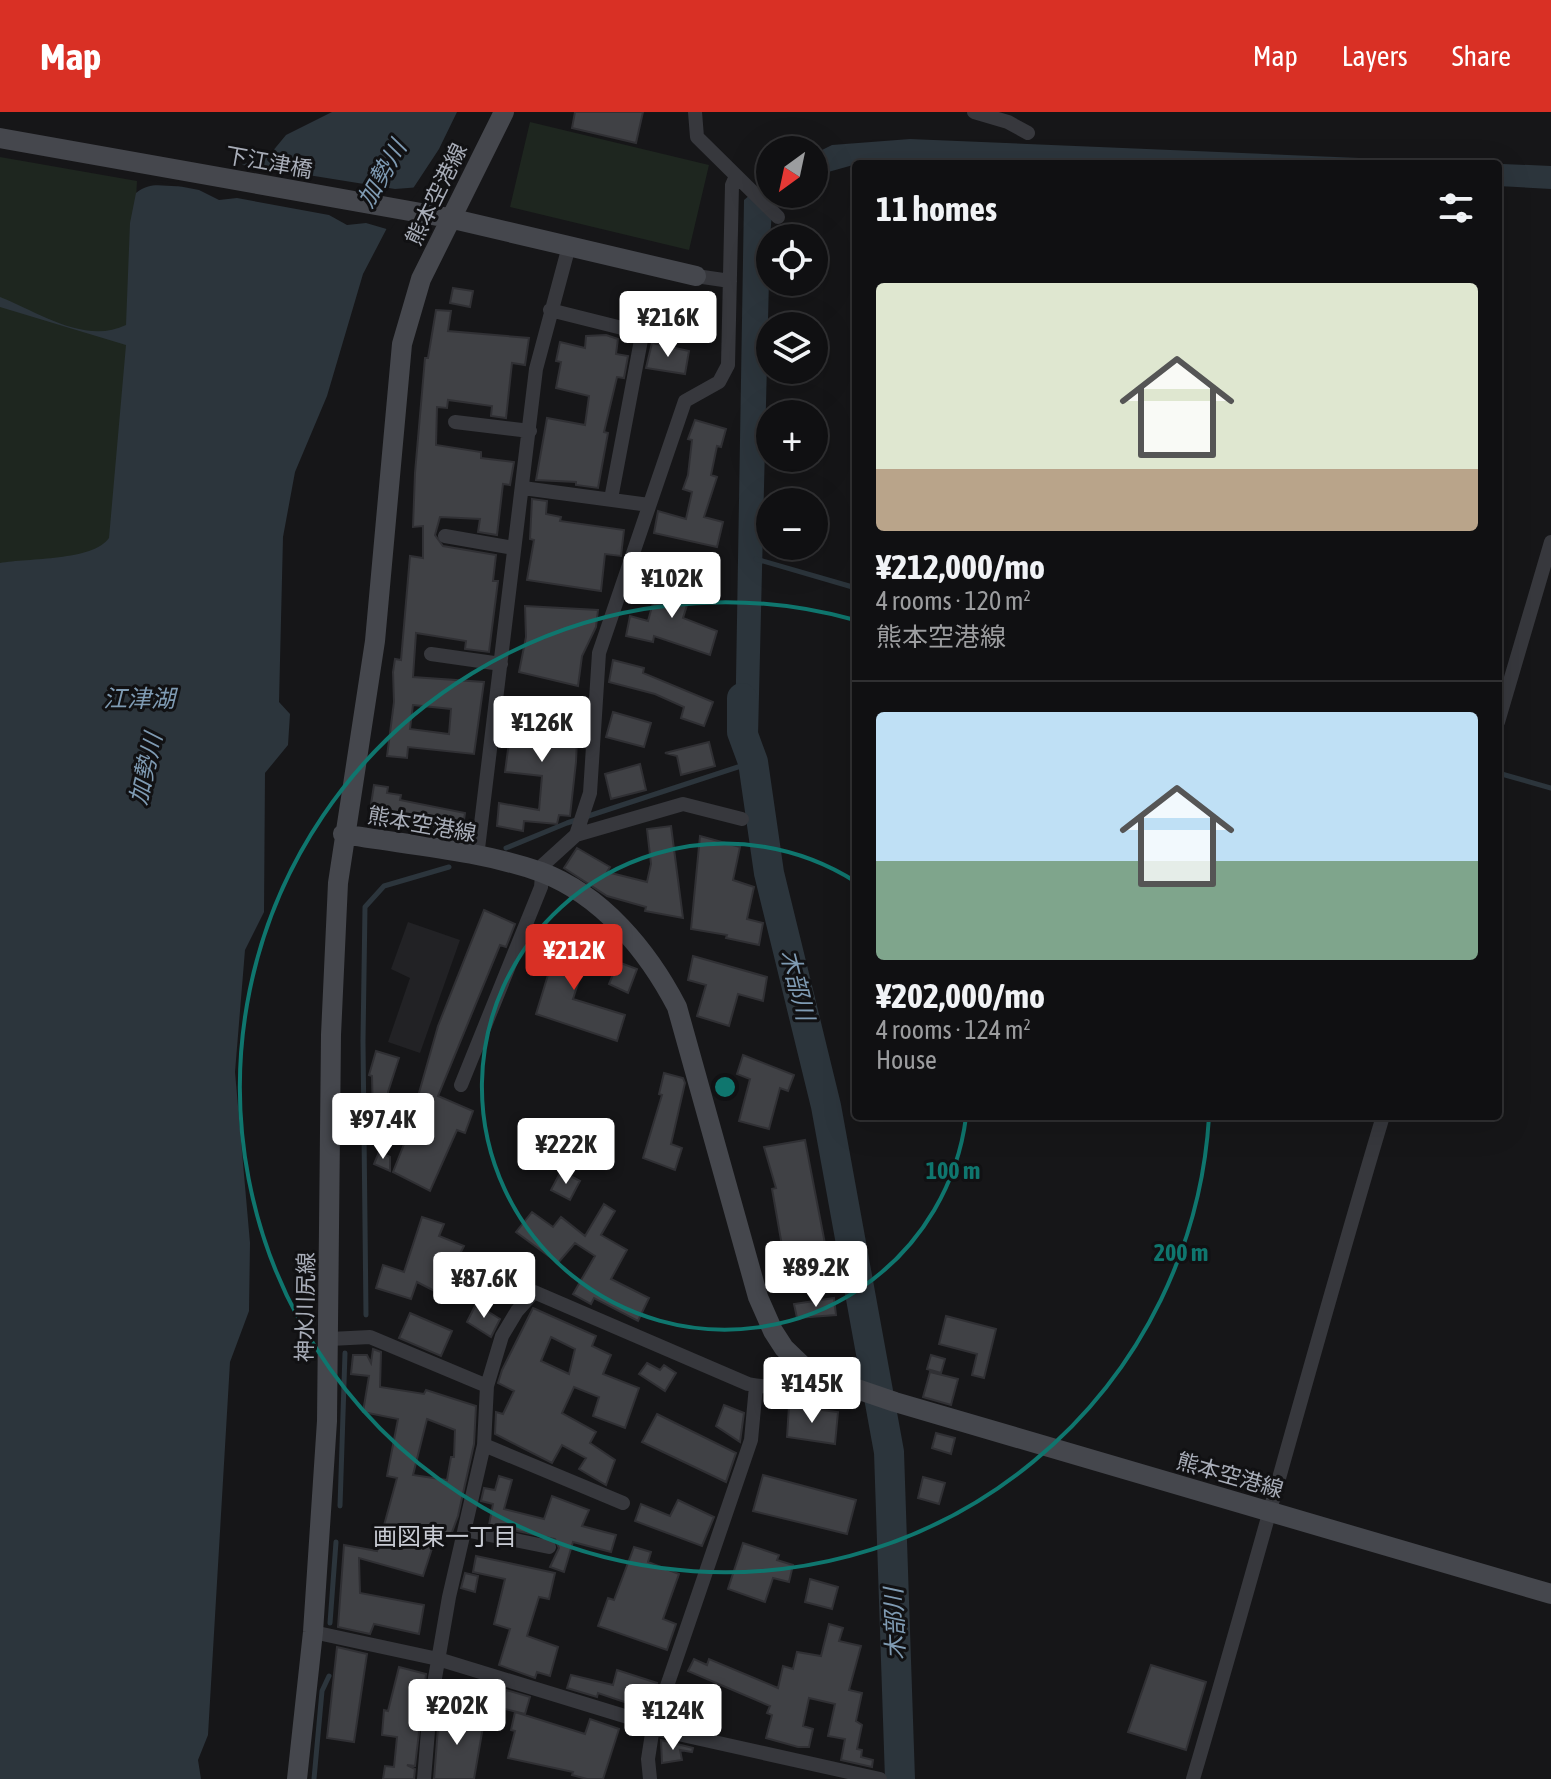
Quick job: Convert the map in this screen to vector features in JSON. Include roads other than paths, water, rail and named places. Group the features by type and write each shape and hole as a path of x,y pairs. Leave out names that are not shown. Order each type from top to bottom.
{"main road":[{"name":"熊本空港線","path":"504,112 421,279 402,344 375,641 343,834 477,857 542,872 603,910 632,936 664,981 677,1007 758,1297 784,1348 810,1373 866,1394 1551,1594"},
{"name":"下江津橋","path":"0,138 449,218 696,276"},
{"name":"神水川尻線","path":"297,1779 313,1632 330,1339 331,1035 343,834"}],"street":[{"path":"695,112 693,122 697,137 777,216"},
{"path":"974,112 1008,122 1028,133"},
{"path":"461,1085 541,887 547,859 577,832 586,809 599,653 685,401 725,376 732,185 736,176"},
{"path":"477,857 536,369 569,246"},
{"path":"696,276 730,281"},
{"path":"550,310 634,331 641,340 611,499"},
{"path":"455,422 530,431"},
{"path":"523,488 649,505"},
{"path":"445,536 514,548"},
{"path":"1502,708 1551,542"},
{"path":"431,654 501,664"},
{"path":"577,832 683,804 742,819"},
{"path":"1193,1779 1272,1513 1331,1290 1382,1120"},
{"path":"424,1779 438,1659 484,1445 487,1386 502,1336 534,1292 756,1386 799,1382 810,1373"},
{"path":"330,1339 370,1337 487,1386"},
{"path":"650,1779 648,1759 653,1727 751,1440 756,1386"},
{"path":"484,1445 623,1503"},
{"path":"465,1530 549,1547"},
{"path":"313,1632 438,1659 653,1727 880,1779"}],"water":[{"name":"江津湖","path":"332,112 457,112 439,149 387,228 363,274 327,396 295,472 283,537 279,702 290,714 288,745 265,773 264,912 245,950 235,1072 250,1243 249,1311 230,1362 208,1735 198,1760 201,1779 0,1779 0,563 75,555 101,545 109,538 126,345 0,307 0,297 78,329 110,330 126,325 130,223 136,193 153,186 193,184 267,158 286,135"},
{"path":"910,139 1409,160 852,160 852,165 828,172 828,147"},
{"path":"1502,164 1551,166 1551,189 1502,186"},
{"path":"756,190 756,208 775,208 771,224 756,224 756,296 769,296 768,312 756,312 756,384 766,384 766,400 756,400 756,472 764,472 764,488 756,488 756,560 762,560 758,736 735,740 744,200"}],"waterway":[{"path":"759,560 852,587"},
{"name":"木部川","path":"742,698 742,732 753,762 769,873 826,1106 889,1452 900,1779"},
{"path":"506,848 567,823 753,762"},
{"path":"1502,774 1551,788"},
{"path":"366,1315 365,907 384,886 449,867"},
{"path":"340,1506 345,1353"},
{"path":"330,1623 336,1542"},
{"path":"314,1779 322,1691 329,1676"}],"district":[{"name":"画図東一丁目","path":"445,1537"}],"water label":[{"name":"加勢川","path":"382,174"},
{"name":"加勢川","path":"146,769"}]}
